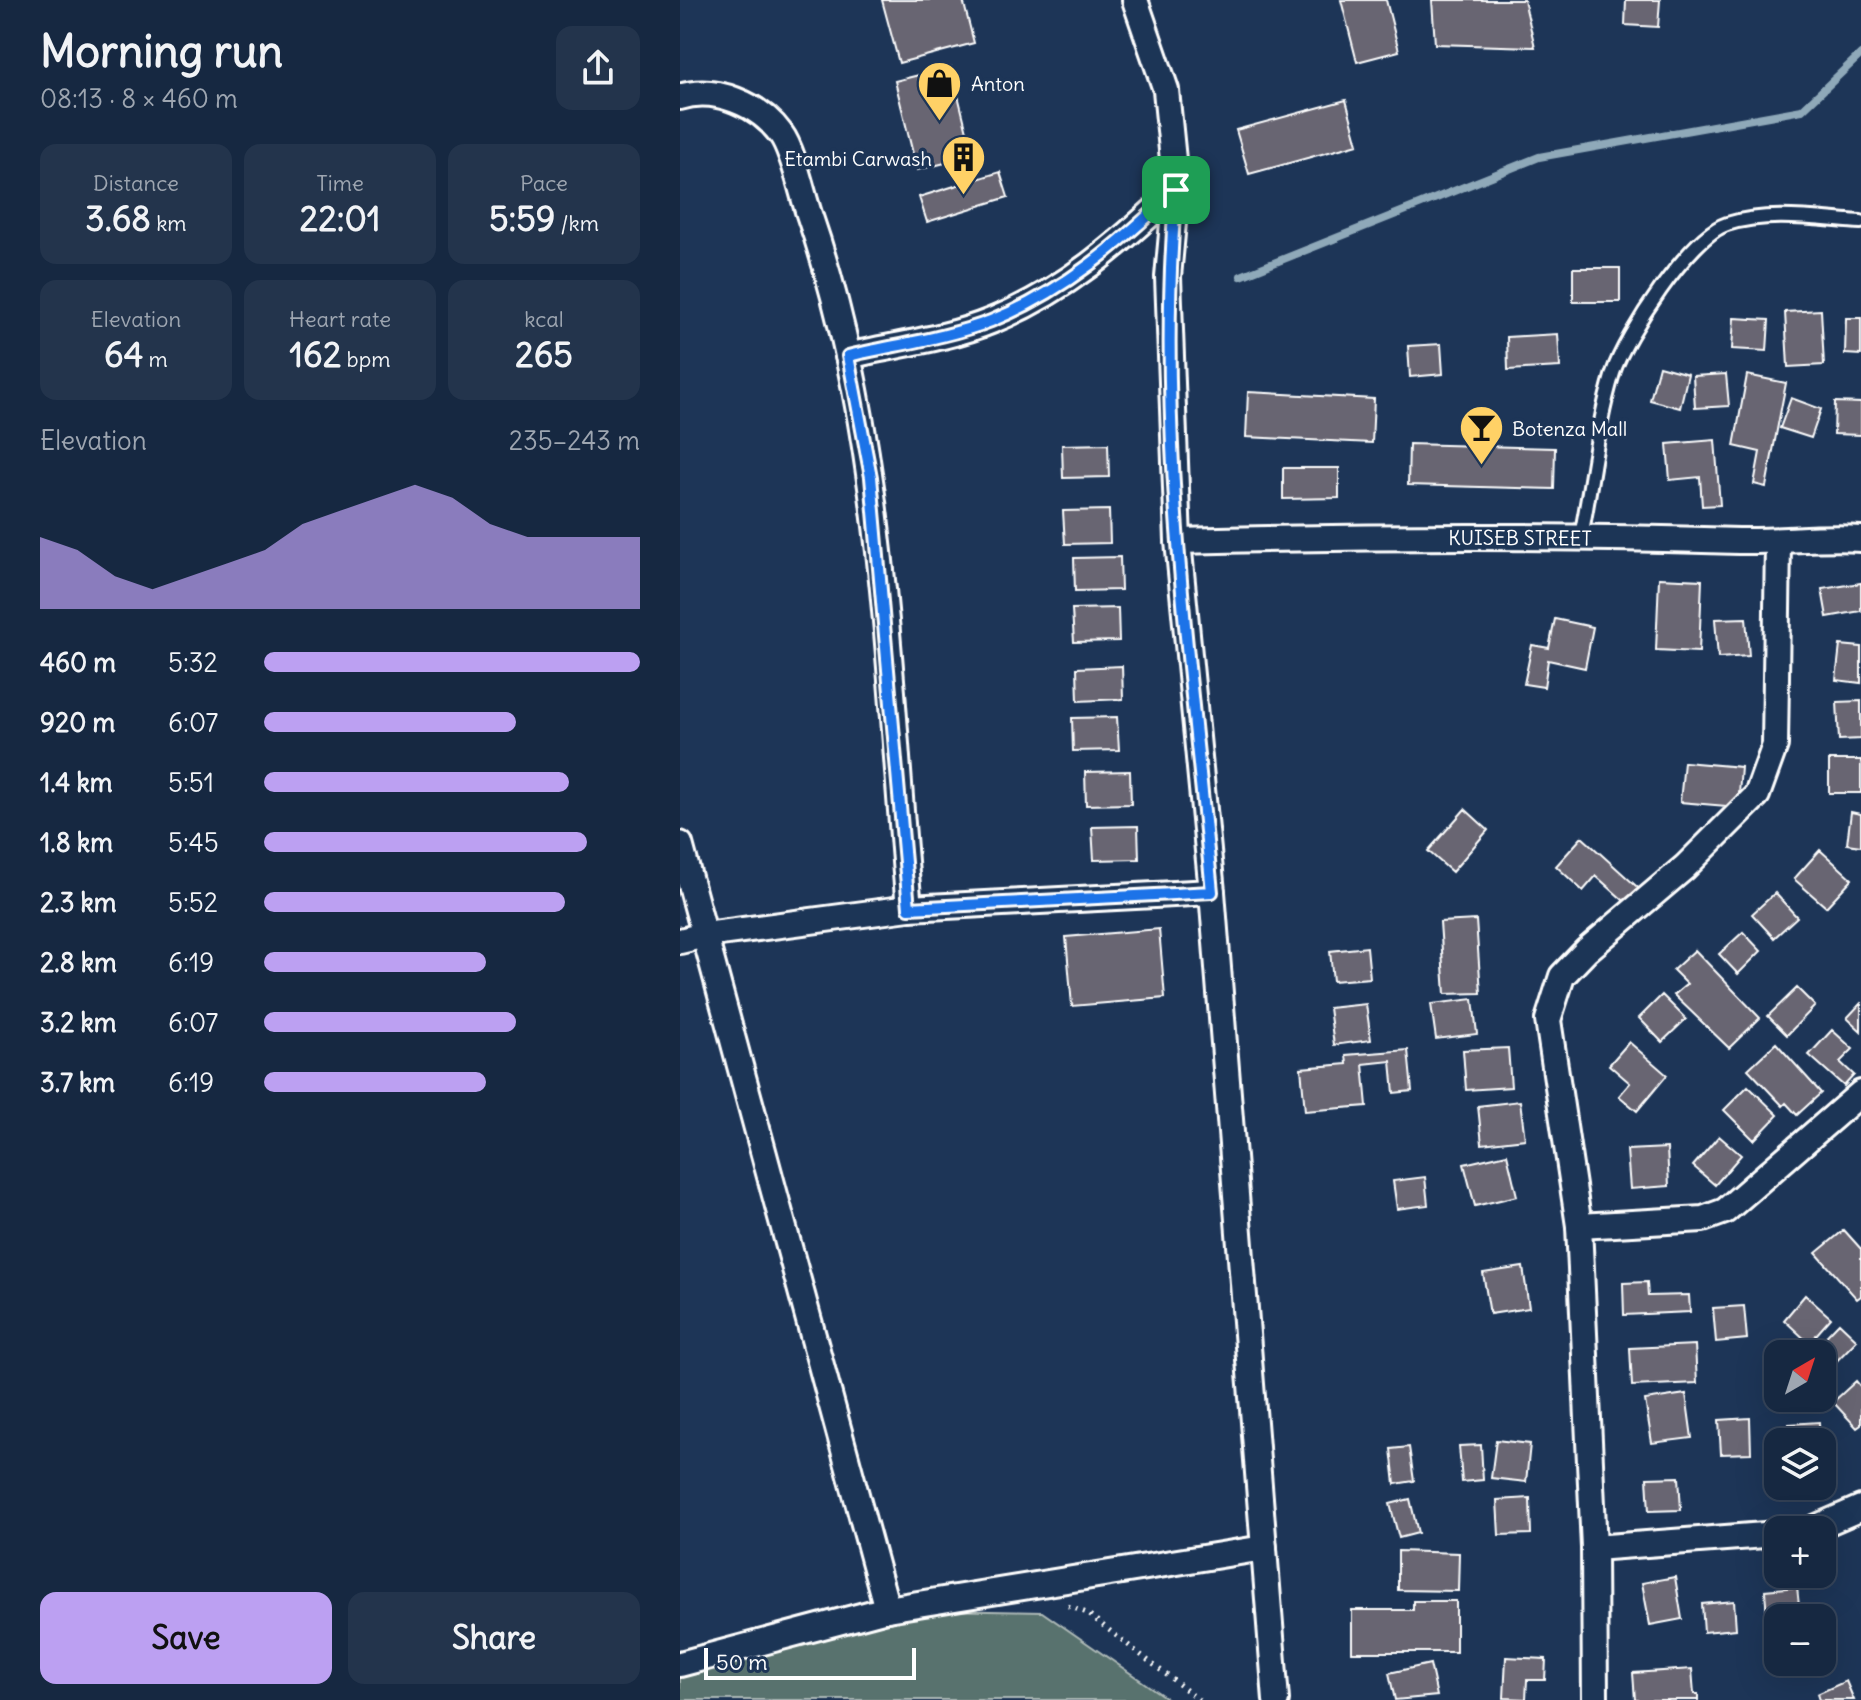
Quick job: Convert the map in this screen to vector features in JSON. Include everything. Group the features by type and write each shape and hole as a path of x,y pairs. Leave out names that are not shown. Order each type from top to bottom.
{"street":[{"path":"1135,0 1166,90 1176,190 1168,277 1178,541 1212,892 1276,1700"},
{"path":"680,97 698,91 740,99 782,134 835,289 871,477 909,908"},
{"path":"848,356 990,322 1059,288 1120,244 1176,190"},
{"name":"KUISEB STREET","path":"1178,541 1370,536 1581,536 1778,542 1861,539"},
{"path":"1595,1700 1594,1548 1579,1226 1548,1020 1562,976 1685,867 1757,795 1775,745 1778,542"},
{"path":"680,844 887,1609"},
{"path":"680,941 909,908 1212,892"},
{"path":"1579,1226 1703,1219 1725,1211 1861,1093"},
{"path":"1836,1519 1861,1508"},
{"path":"1594,1548 1764,1535"},
{"path":"680,1664 887,1609 1264,1548"}],"lane":[{"path":"1581,536 1614,372 1659,292 1690,253 1723,225 1762,217 1861,222"}],"path":[{"path":"1058,1602 1087,1613 1199,1700"}],"green space":[{"path":"887,1609 1042,1612 1169,1700 680,1700 680,1664"}],"building":[{"path":"882,0 963,0 974,43 899,63"},
{"path":"1341,0 1386,0 1399,51 1357,62"},
{"path":"1432,0 1524,0 1535,47 1435,44"},
{"path":"1626,0 1660,0 1658,27 1625,25"},
{"path":"951,67 973,156 917,170 895,81"},
{"path":"1346,100 1358,144 1249,174 1236,130"},
{"name":"Etambi Carwash","path":"1000,172 1008,197 927,222 919,197"},
{"path":"1573,268 1620,268 1620,302 1573,302"},
{"path":"1821,310 1824,365 1788,367 1785,312"},
{"path":"1734,318 1769,320 1767,351 1732,349"},
{"path":"1846,318 1861,318 1861,355 1845,354"},
{"path":"1558,334 1560,367 1508,370 1507,337"},
{"path":"1441,344 1443,374 1410,377 1408,346"},
{"path":"1659,366 1688,374 1680,408 1650,400"},
{"path":"1726,374 1729,406 1695,408 1693,376"},
{"path":"1747,375 1786,383 1766,487 1754,484 1760,452 1734,446"},
{"path":"1248,392 1374,399 1372,443 1246,437"},
{"path":"1791,398 1821,409 1811,438 1780,428"},
{"path":"1835,402 1861,403 1861,435 1834,434"},
{"path":"1715,440 1720,505 1702,506 1700,477 1670,480 1667,444"},
{"path":"1108,444 1109,477 1063,478 1062,445"},
{"name":"Botenza Mall","path":"1409,444 1555,448 1554,489 1408,485"},
{"path":"1283,468 1339,468 1339,498 1283,499"},
{"path":"1109,510 1110,543 1065,544 1063,511"},
{"path":"1120,557 1121,590 1075,591 1074,558"},
{"path":"1659,578 1702,580 1699,652 1656,650"},
{"path":"1861,583 1861,611 1827,617 1822,589"},
{"path":"1118,608 1119,641 1074,642 1072,609"},
{"path":"1746,618 1749,656 1718,658 1715,619"},
{"path":"1555,619 1593,627 1585,668 1548,660 1544,687 1524,684 1532,645 1549,648"},
{"path":"1840,645 1861,647 1861,683 1836,680"},
{"path":"1122,666 1123,699 1078,701 1077,668"},
{"path":"1861,701 1861,739 1839,740 1837,702"},
{"path":"1117,717 1119,750 1073,751 1072,718"},
{"path":"1829,760 1861,760 1861,793 1829,793"},
{"path":"1684,762 1741,767 1738,807 1680,802"},
{"path":"1130,771 1131,804 1086,805 1085,772"},
{"path":"1465,809 1488,830 1452,872 1428,851"},
{"path":"1851,812 1861,814 1861,846 1847,844"},
{"path":"1138,826 1139,859 1094,860 1092,827"},
{"path":"1582,837 1645,894 1632,908 1596,876 1583,891 1556,866"},
{"path":"1820,850 1852,879 1826,907 1794,879"},
{"path":"1775,893 1797,917 1774,938 1752,914"},
{"path":"1476,920 1481,993 1445,994 1440,922"},
{"path":"1159,929 1165,998 1072,1006 1066,937"},
{"path":"1743,932 1761,951 1738,974 1719,954"},
{"path":"1367,947 1370,978 1333,981 1330,951"},
{"path":"1695,950 1760,1018 1729,1048 1674,995 1687,984 1673,970"},
{"path":"1797,988 1815,1006 1787,1035 1768,1016"},
{"path":"1662,995 1686,1019 1662,1042 1639,1018"},
{"path":"1473,999 1477,1034 1436,1039 1431,1004"},
{"path":"1861,1003 1861,1031 1847,1018"},
{"path":"1366,1004 1371,1040 1334,1045 1329,1008"},
{"path":"1832,1030 1853,1049 1840,1062 1854,1075 1844,1086 1809,1055"},
{"path":"1629,1042 1667,1075 1637,1111 1619,1096 1630,1083 1609,1065"},
{"path":"1776,1043 1821,1093 1797,1115 1786,1103 1783,1106 1748,1069"},
{"path":"1508,1048 1511,1087 1466,1090 1463,1050"},
{"path":"1408,1050 1412,1091 1394,1093 1391,1061 1363,1064 1367,1106 1305,1111 1301,1068 1347,1064 1346,1055"},
{"path":"1748,1086 1778,1115 1754,1140 1724,1110"},
{"path":"1520,1101 1525,1139 1482,1144 1478,1106"},
{"path":"1719,1136 1741,1155 1715,1185 1693,1166"},
{"path":"1667,1148 1669,1186 1630,1189 1627,1150"},
{"path":"1507,1154 1517,1196 1475,1206 1464,1164"},
{"path":"1425,1177 1428,1205 1397,1209 1393,1181"},
{"path":"1844,1230 1861,1249 1861,1296 1857,1299 1816,1253"},
{"path":"1523,1267 1529,1308 1490,1314 1483,1273"},
{"path":"1647,1282 1648,1296 1689,1295 1690,1312 1624,1315 1623,1283"},
{"path":"1805,1295 1831,1318 1812,1340 1806,1340 1784,1320"},
{"path":"1744,1306 1747,1339 1716,1342 1713,1308"},
{"path":"1839,1323 1857,1340 1836,1362 1836,1340 1823,1340"},
{"path":"1695,1345 1697,1383 1632,1386 1630,1348"},
{"path":"1856,1381 1861,1387 1861,1425 1857,1428 1836,1405 1836,1399"},
{"path":"1686,1394 1692,1438 1652,1443 1645,1400"},
{"path":"1750,1418 1751,1453 1721,1454 1719,1420"},
{"path":"1819,1422 1819,1428 1789,1428 1789,1424"},
{"path":"1496,1440 1530,1444 1526,1482 1491,1478"},
{"path":"1481,1445 1483,1480 1462,1482 1459,1446"},
{"path":"1409,1447 1414,1481 1395,1484 1391,1449"},
{"path":"1679,1477 1681,1510 1649,1511 1647,1478"},
{"path":"1530,1498 1531,1534 1499,1535 1497,1500"},
{"path":"1410,1499 1418,1533 1399,1538 1390,1504"},
{"path":"1398,1551 1459,1553 1458,1591 1398,1590"},
{"path":"1675,1577 1682,1619 1650,1625 1642,1583"},
{"path":"1797,1588 1799,1604 1766,1604 1765,1590"},
{"path":"1413,1601 1456,1601 1456,1652 1352,1652 1352,1610 1413,1610"},
{"path":"1734,1601 1736,1629 1704,1632 1702,1604"},
{"path":"1506,1657 1546,1659 1545,1680 1527,1680 1526,1699 1504,1698"},
{"path":"1430,1664 1437,1696 1395,1700 1389,1673"},
{"path":"1692,1669 1694,1694 1698,1694 1698,1700 1635,1700 1633,1673"},
{"path":"1846,1681 1854,1700 1819,1700 1817,1694"}],"waterway":[{"path":"1241,276 1539,157 1802,110 1861,54"}],"place":[{"name":"Anton","path":"940,122"},
{"name":"Etambi Carwash","path":"963,197"},
{"name":"Botenza Mall","path":"1481,467"}],"route":[{"path":"1176,190 1168,277 1169,376 1178,541 1212,892 909,908 871,477 848,356 990,322 1059,288 1120,244 1176,190"}]}
